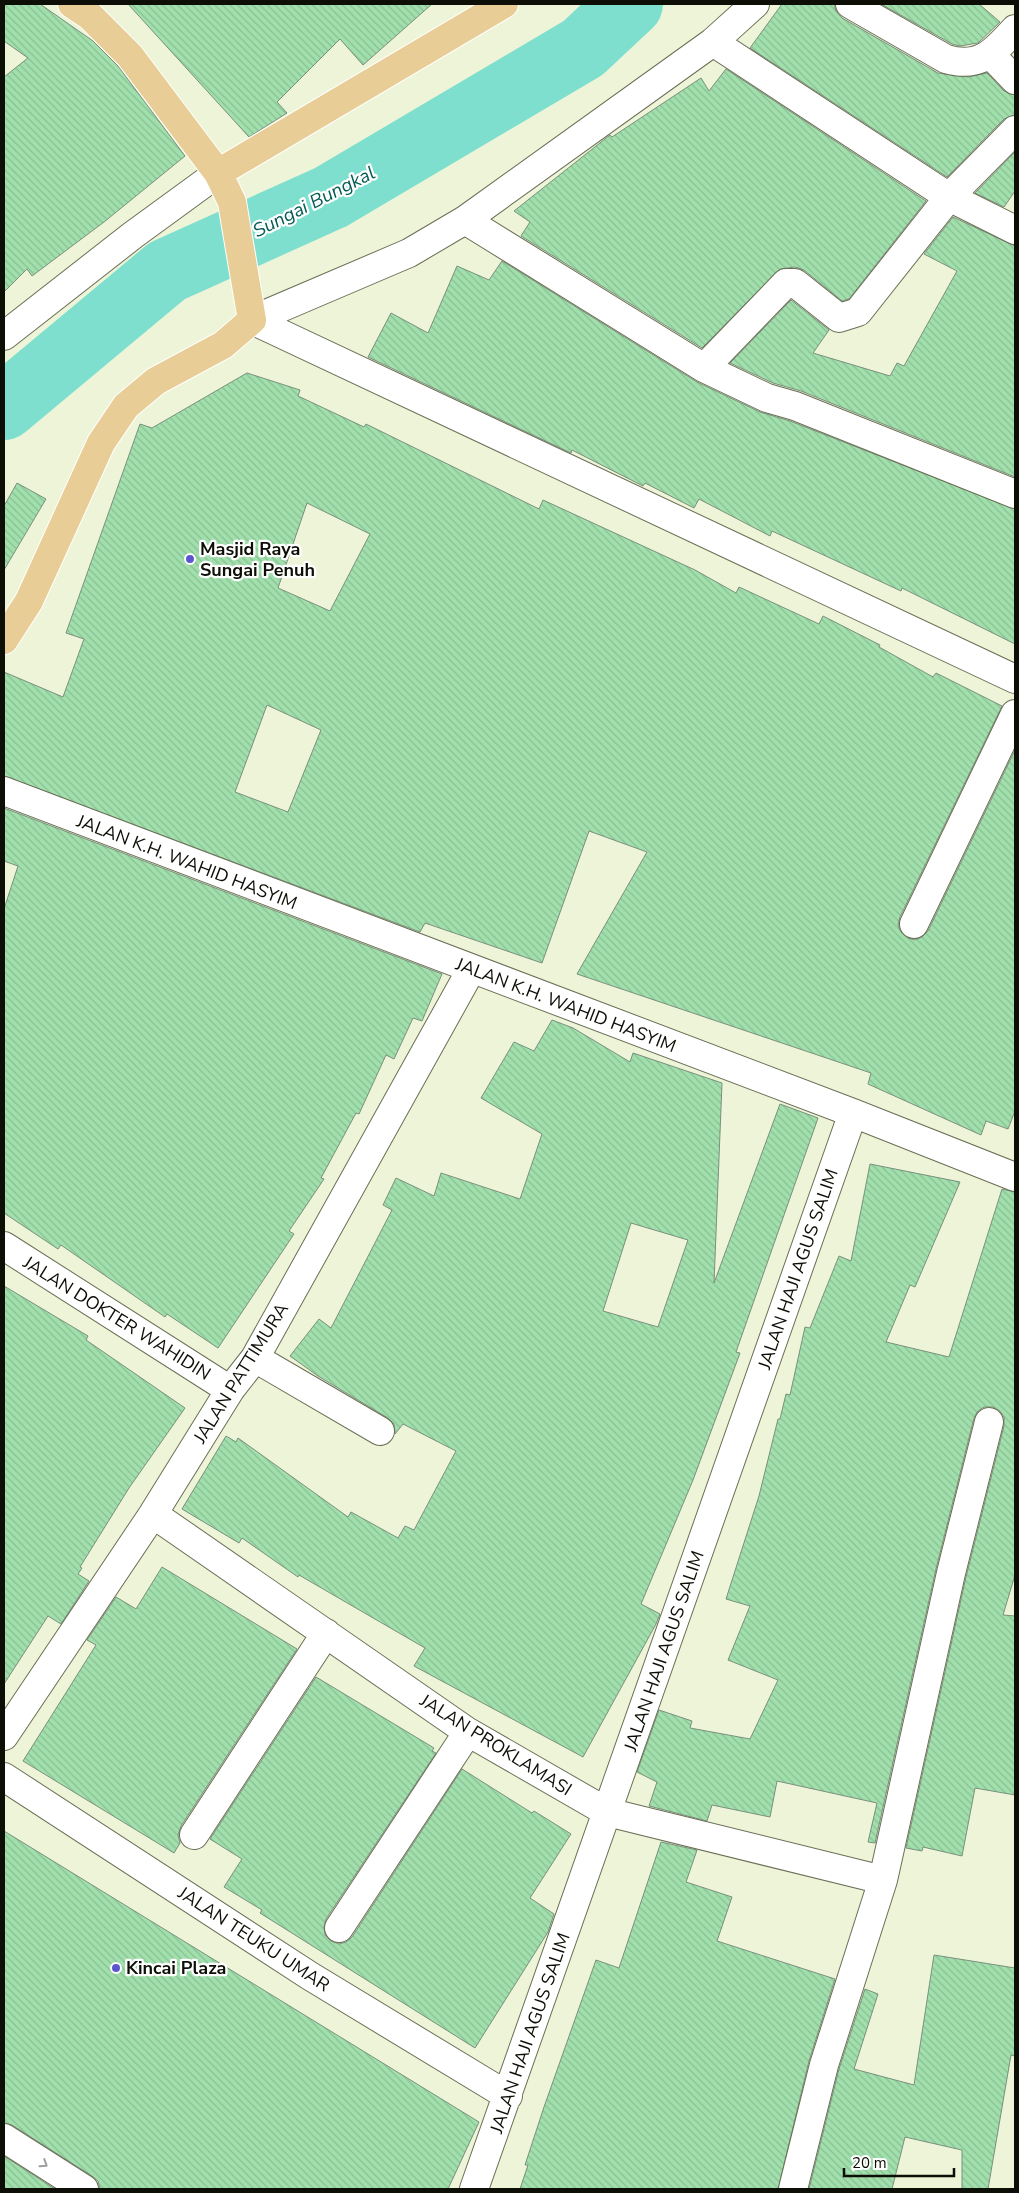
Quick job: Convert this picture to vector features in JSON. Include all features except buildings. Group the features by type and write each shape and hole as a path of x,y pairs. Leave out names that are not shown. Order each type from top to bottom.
{"main road":[{"path":"4,640 29,602 101,443 126,406 156,381 223,345 252,320 232,202 218,173 130,56 90,16 72,4"},
{"path":"218,173 504,4"}],"street":[{"path":"252,320 409,254 465,220 712,42 755,4"},
{"path":"850,4 946,59 958,63 970,62 991,55 1015,29"},
{"path":"712,42 949,197 1015,230"},
{"path":"991,55 1015,80"},
{"path":"704,368 786,284 795,283 839,318 858,312 949,197 1015,130"},
{"path":"4,336 133,234 218,173"},
{"path":"465,220 704,368 767,398 795,406 1015,494"},
{"path":"252,320 1015,680"},
{"path":"914,924 1015,714"},
{"name":"JALAN K.H. WAHID HASYIM","path":"4,792 853,1113 1015,1177"},
{"name":"JALAN PATTIMURA","path":"4,1736 153,1514 230,1390 255,1358 471,970"},
{"name":"JALAN HAJI AGUS SALIM","path":"474,2189 853,1113"},
{"name":"JALAN DOKTER WAHIDIN","path":"4,1246 230,1390"},
{"path":"255,1358 380,1431"},
{"path":"793,2189 824,2065 883,1880 951,1573 989,1422"},
{"name":"JALAN PROKLAMASI","path":"153,1514 468,1732 607,1812 883,1880"},
{"path":"194,1835 326,1633"},
{"path":"339,1928 468,1732"},
{"name":"JALAN TEUKU UMAR","path":"4,1776 310,1976 508,2096"},
{"path":"4,2138 84,2189"}],"waterway":[{"name":"Sungai Bungkal","path":"4,407 167,271 331,197 583,48 630,4"}],"place":[{"name":"Masjid Raya Sungai Penuh","path":"190,559"},
{"name":"Kincai Plaza","path":"116,1968"}]}
